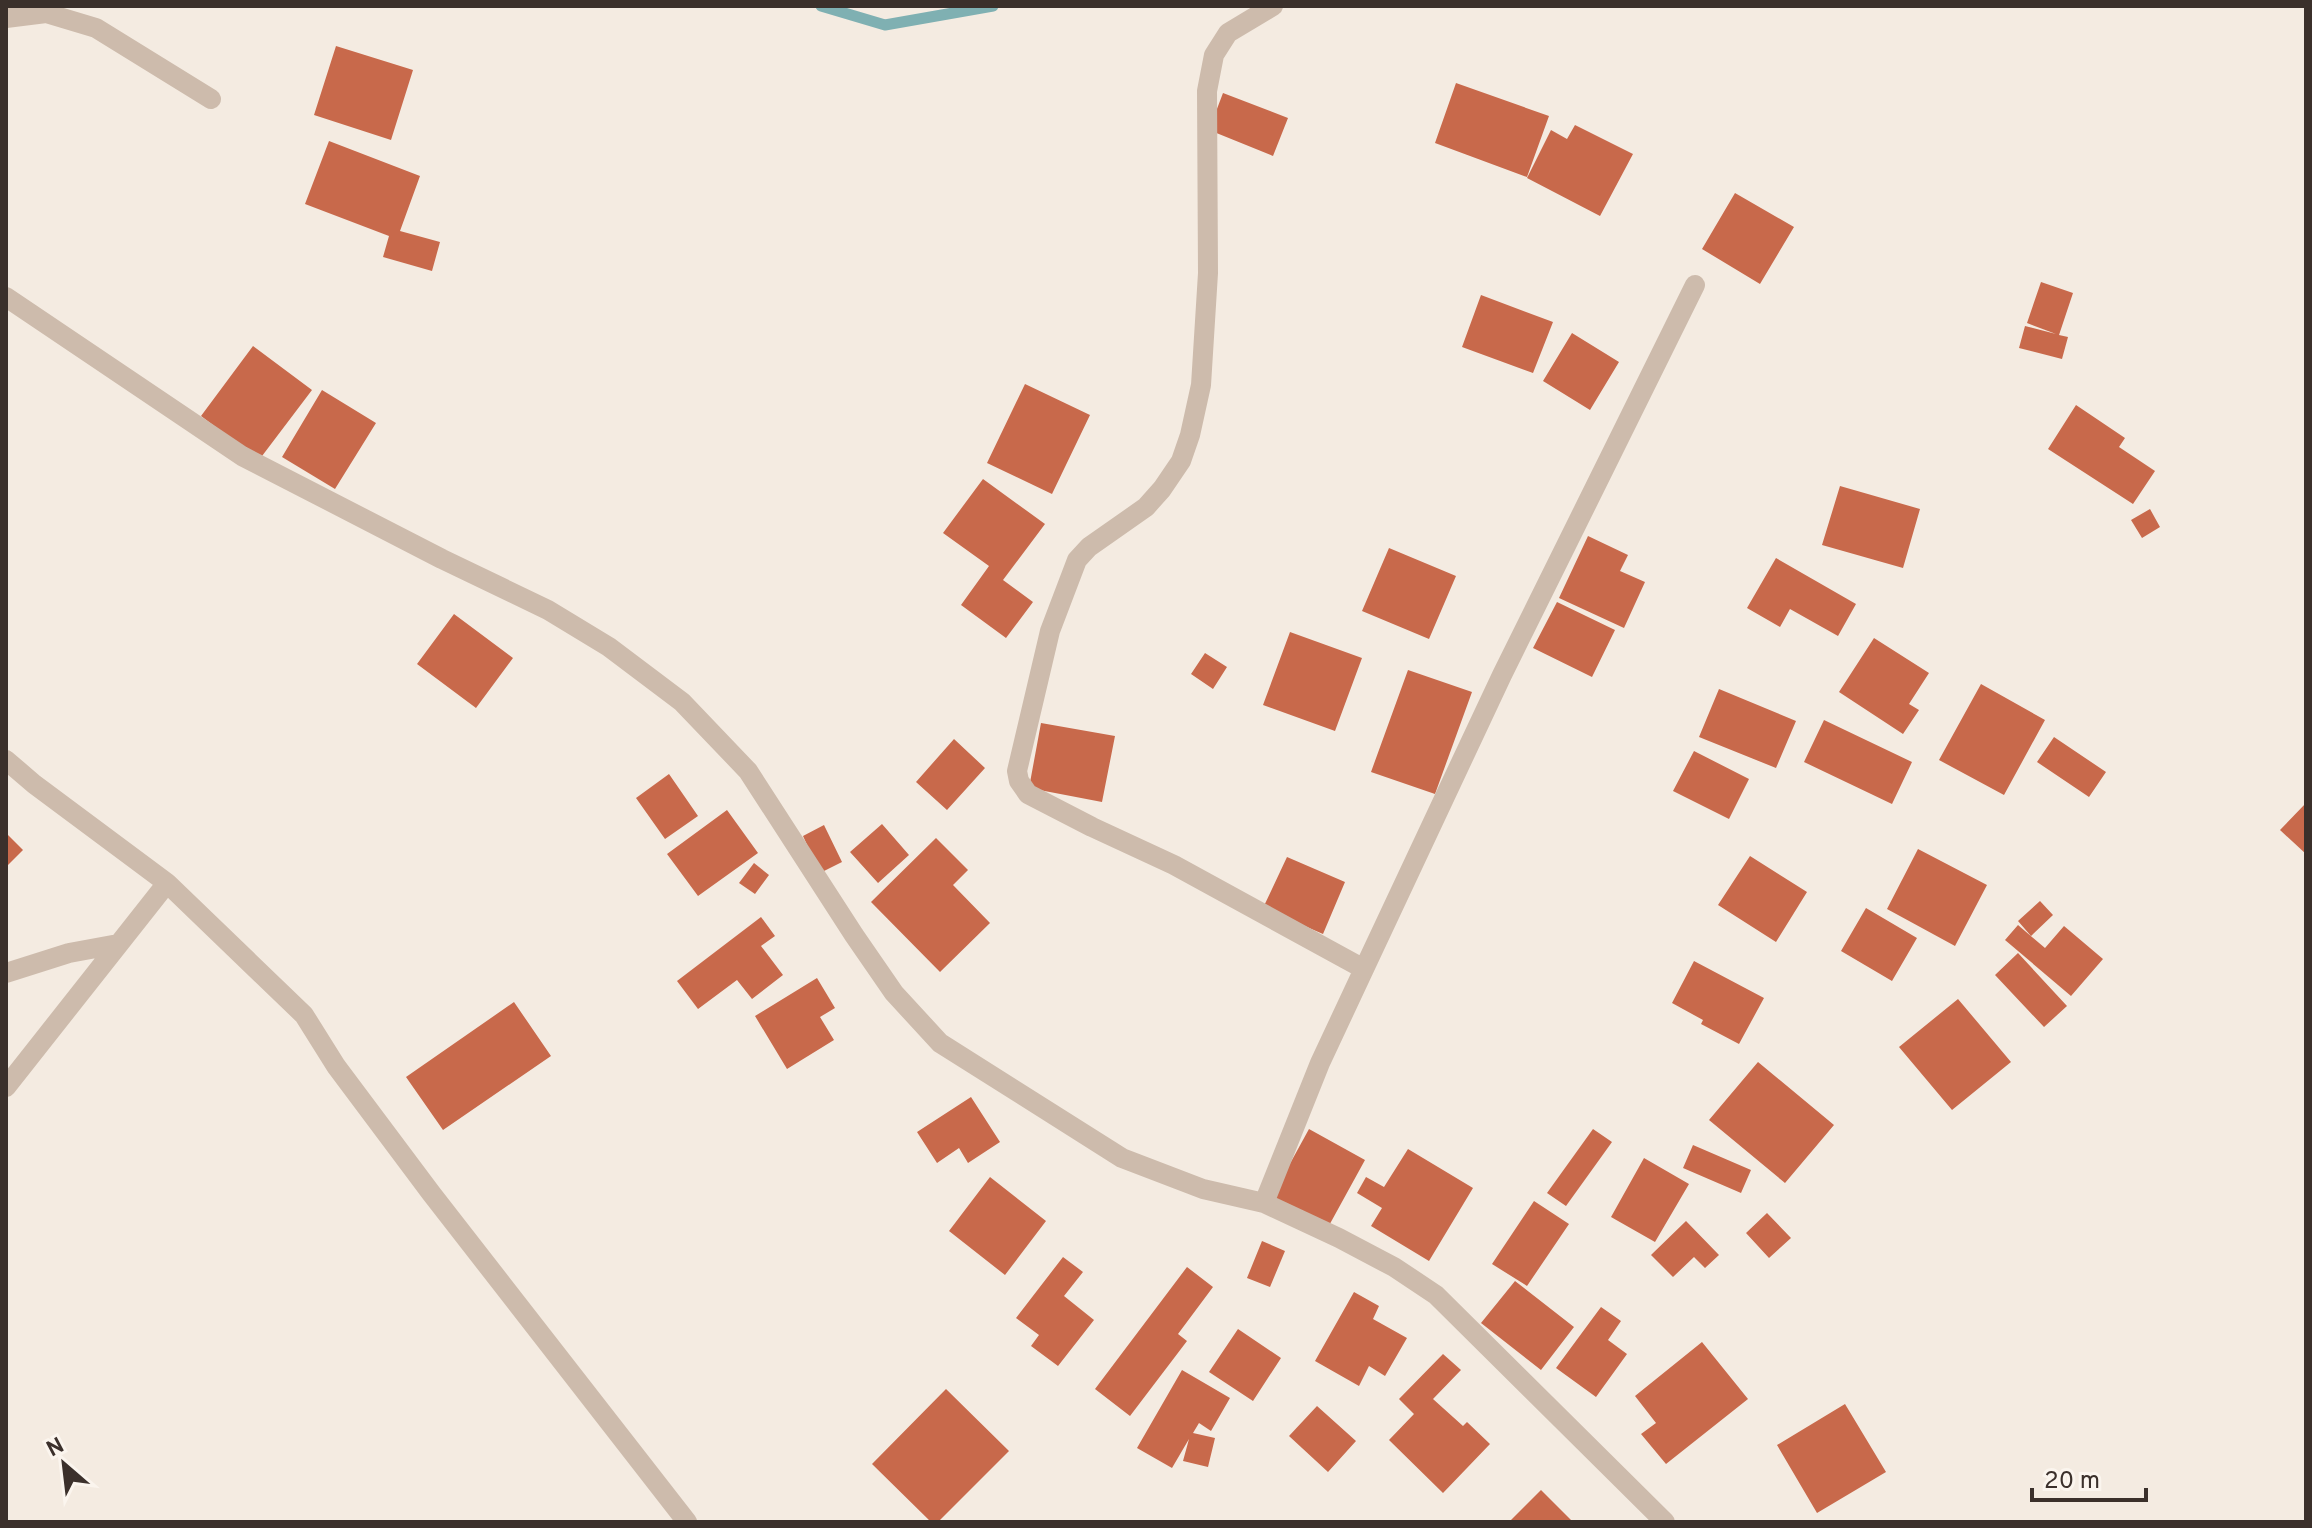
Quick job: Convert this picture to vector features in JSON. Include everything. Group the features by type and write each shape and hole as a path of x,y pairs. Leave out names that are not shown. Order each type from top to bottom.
{"street":[{"path":"1273,6 1228,33 1214,55 1207,91 1208,273 1201,385 1190,435 1181,461 1146,507 1089,547 1077,560 1050,631 1017,771 1019,781 1028,794 1174,865 1364,969"},
{"path":"6,18 46,13 96,28 211,99"},
{"path":"1264,1203 1320,1063 1502,675 1695,285"},
{"path":"6,297 242,456 548,610 609,647 682,702 748,771 886,981 940,1043 1122,1158 1203,1189 1264,1203 1394,1267 1436,1295 1665,1522"},
{"path":"6,760 167,883 304,1015 336,1066 421,1180 687,1522"},
{"path":"6,1087 167,883"},
{"path":"6,973 69,953 118,944"}],"building":[{"path":"336,46 413,70 391,140 314,115"},
{"path":"1456,83 1549,116 1527,177 1435,143"},
{"path":"1223,93 1288,118 1273,156 1209,130"},
{"path":"1575,125 1633,154 1600,216 1527,178 1551,130 1567,139"},
{"path":"329,141 420,176 400,231 440,242 432,271 383,257 389,236 305,204"},
{"path":"1735,193 1794,227 1760,284 1702,249"},
{"path":"2041,282 2073,293 2059,335 2068,337 2062,359 2019,348 2025,326 2056,334 2027,323"},
{"path":"1481,295 1553,322 1533,373 1462,347"},
{"path":"1572,333 1619,362 1590,410 1543,381"},
{"path":"253,346 312,390 259,460 201,416"},
{"path":"1025,384 1090,415 1052,494 987,463"},
{"path":"322,390 376,423 335,489 282,457"},
{"path":"2076,405 2125,438 2119,447 2155,471 2133,504 2048,449"},
{"path":"983,479 1045,524 1003,580 1033,602 1006,638 961,605 989,566 943,533"},
{"path":"1840,486 1920,509 1903,568 1822,545"},
{"path":"2150,509 2160,527 2142,538 2131,520"},
{"path":"1588,536 1628,555 1620,571 1645,582 1624,628 1559,598"},
{"path":"1389,548 1456,576 1429,639 1362,611"},
{"path":"1776,558 1856,604 1838,636 1790,609 1780,627 1747,608"},
{"path":"1557,602 1615,630 1592,677 1533,648"},
{"path":"454,614 513,658 476,708 417,664"},
{"path":"1290,632 1362,658 1335,731 1263,705"},
{"path":"1874,638 1929,673 1909,704 1919,710 1903,734 1839,692"},
{"path":"1205,653 1227,667 1213,689 1191,674"},
{"path":"1408,670 1472,692 1435,794 1371,772"},
{"path":"1981,684 2045,720 2004,795 1939,760"},
{"path":"1719,689 1796,721 1776,768 1699,737"},
{"path":"1824,720 1912,762 1892,804 1804,762"},
{"path":"1041,723 1115,736 1102,802 1029,788"},
{"path":"2054,737 2106,772 2089,797 2037,762"},
{"path":"954,739 985,768 947,810 916,782"},
{"path":"1694,751 1749,779 1729,819 1673,791"},
{"path":"669,774 698,816 665,839 636,798"},
{"path":"2306,803 2306,854 2280,830"},
{"path":"727,810 758,853 698,896 667,854"},
{"path":"882,824 909,855 878,883 850,852"},
{"path":"824,825 842,862 820,873 803,836"},
{"path":"6,833 23,850 6,867"},
{"path":"936,838 968,870 953,885 990,923 940,972 871,902"},
{"path":"1918,849 1987,885 1955,946 1887,909"},
{"path":"1750,856 1807,892 1776,942 1718,905"},
{"path":"1287,857 1345,882 1323,934 1263,908"},
{"path":"754,863 769,875 755,894 739,883"},
{"path":"2040,901 2053,915 2031,936 2018,921"},
{"path":"1866,908 1917,938 1892,981 1841,951"},
{"path":"761,917 775,936 761,946 783,975 752,999 737,980 698,1009 677,981"},
{"path":"2018,925 2045,948 2064,926 2103,959 2071,996 2005,940"},
{"path":"2018,953 2067,1006 2044,1027 1995,975"},
{"path":"1694,961 1764,998 1739,1044 1701,1024 1703,1020 1672,1003"},
{"path":"817,978 835,1008 820,1017 834,1040 787,1069 755,1016"},
{"path":"1958,999 2011,1062 1952,1110 1899,1047"},
{"path":"514,1002 551,1056 443,1130 406,1077"},
{"path":"1758,1062 1834,1125 1785,1183 1709,1120"},
{"path":"971,1097 1000,1142 968,1163 959,1148 937,1163 917,1132"},
{"path":"1309,1129 1365,1160 1326,1231 1270,1200"},
{"path":"1593,1129 1612,1142 1566,1206 1547,1193"},
{"path":"1693,1145 1751,1170 1741,1193 1683,1168"},
{"path":"1408,1149 1473,1188 1429,1261 1371,1226 1382,1208 1357,1193 1366,1177 1384,1187"},
{"path":"1644,1158 1689,1184 1655,1242 1611,1217"},
{"path":"990,1177 1046,1221 1005,1275 949,1231"},
{"path":"1534,1201 1569,1224 1527,1286 1492,1264"},
{"path":"1767,1213 1791,1238 1769,1258 1746,1233"},
{"path":"1686,1221 1719,1255 1705,1268 1694,1257 1673,1277 1651,1255"},
{"path":"1262,1241 1285,1251 1270,1287 1247,1278"},
{"path":"1063,1257 1083,1272 1064,1296 1094,1320 1058,1366 1031,1346 1039,1335 1016,1318"},
{"path":"1187,1267 1213,1287 1178,1334 1187,1341 1130,1416 1095,1389"},
{"path":"1515,1281 1574,1327 1541,1370 1481,1323"},
{"path":"1354,1292 1379,1306 1373,1319 1407,1338 1385,1376 1369,1366 1359,1386 1315,1361"},
{"path":"1601,1307 1621,1321 1608,1340 1627,1354 1596,1397 1556,1368"},
{"path":"1238,1329 1281,1358 1253,1401 1209,1372"},
{"path":"1702,1342 1748,1399 1666,1464 1641,1434 1656,1423 1635,1396"},
{"path":"1443,1354 1461,1370 1433,1399 1463,1426 1467,1422 1490,1444 1443,1493 1389,1440 1414,1414 1399,1399"},
{"path":"1182,1370 1230,1398 1211,1431 1199,1423 1193,1433 1215,1438 1208,1467 1183,1461 1189,1439 1172,1468 1137,1448"},
{"path":"946,1389 1009,1451 938,1522 931,1522 872,1464"},
{"path":"1845,1404 1886,1472 1817,1513 1777,1445"},
{"path":"1317,1406 1356,1441 1328,1472 1289,1436"},
{"path":"1541,1490 1573,1522 1509,1522"}],"waterway":[{"path":"821,6 885,25 993,6"}]}
